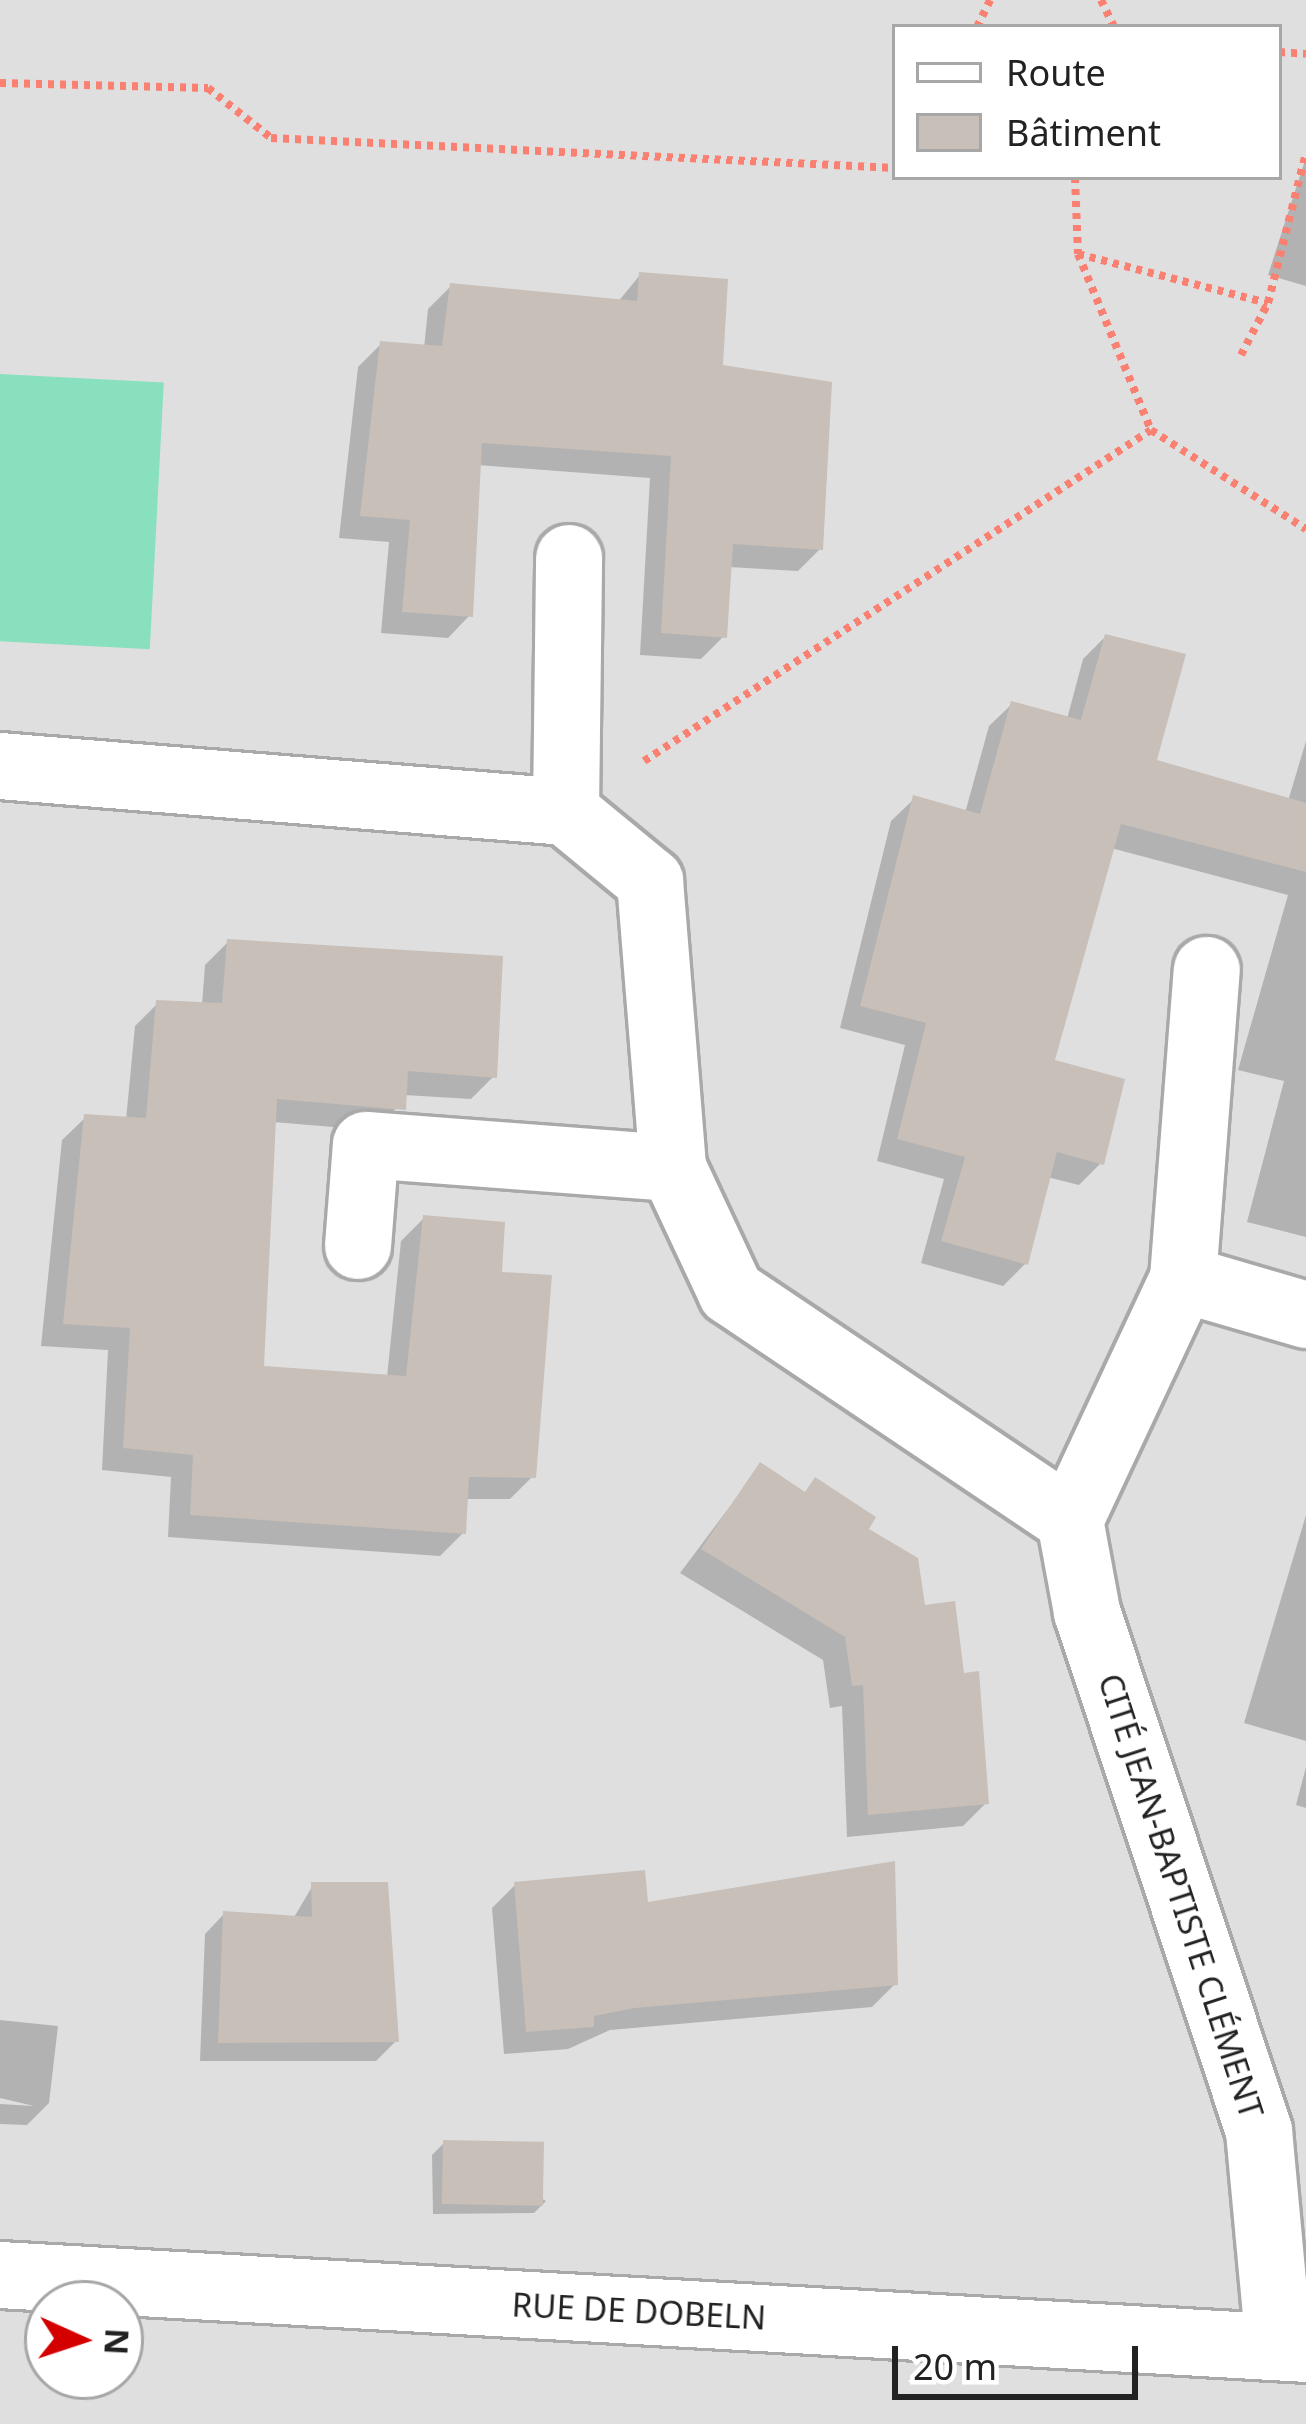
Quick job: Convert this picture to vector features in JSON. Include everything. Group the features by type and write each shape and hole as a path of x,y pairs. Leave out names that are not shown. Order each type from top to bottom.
{"street":[{"path":"566,812 569,558"},
{"path":"0,766 212,779 566,812 650,880 673,1168 731,1292 1070,1520 1183,1279 1207,970"},
{"path":"358,1246 366,1145 673,1168"},
{"path":"1183,1279 1306,1315"},
{"name":"CITÉ JEAN-BAPTISTE CLÉMENT","path":"1070,1520 1088,1612 1258,2131 1292,2348"},
{"name":"RUE DE DOBELN","path":"0,2275 1292,2348"}],"path":[{"path":"0,83 208,88 271,138 892,168"},
{"path":"1241,356 1268,303 1306,153"},
{"path":"1075,180 1078,254 1151,430 1306,529"},
{"path":"1078,254 1268,303"},
{"path":"566,812 1151,430"}],"shaded area":[{"path":"0,0 1306,0 1306,2424 0,2424"}],"green space":[{"path":"0,374 164,383 150,649 0,641"}],"building":[{"path":"639,272 728,279 723,365 832,382 823,550 733,544 727,638 661,633 671,456 482,443 473,617 402,612 410,520 360,516 380,341 442,346 450,283 637,301"},
{"path":"1105,634 1186,654 1157,760 1306,803 1306,872 1121,824 1055,1060 1125,1079 1104,1165 1057,1152 1028,1265 941,1241 965,1157 897,1139 926,1023 860,1006 913,795 980,814 1011,701 1081,720"},
{"path":"227,939 503,956 497,1078 408,1071 406,1110 277,1099 264,1366 406,1376 423,1215 505,1222 502,1272 552,1275 536,1478 469,1477 466,1534 190,1515 193,1455 123,1448 130,1328 63,1324 84,1114 146,1118 156,1000 222,1003"},
{"path":"760,1462 805,1492 815,1477 876,1517 869,1529 918,1558 925,1605 955,1601 964,1673 979,1671 989,1804 868,1815 863,1685 852,1686 845,1637 701,1549"},
{"path":"895,1861 898,1985 635,2008 594,2016 594,2027 526,2032 514,1882 645,1870 648,1902"},
{"path":"311,1882 388,1882 399,2042 218,2043 223,1911 312,1917"},
{"path":"443,2140 544,2142 543,2206 442,2204"}]}
